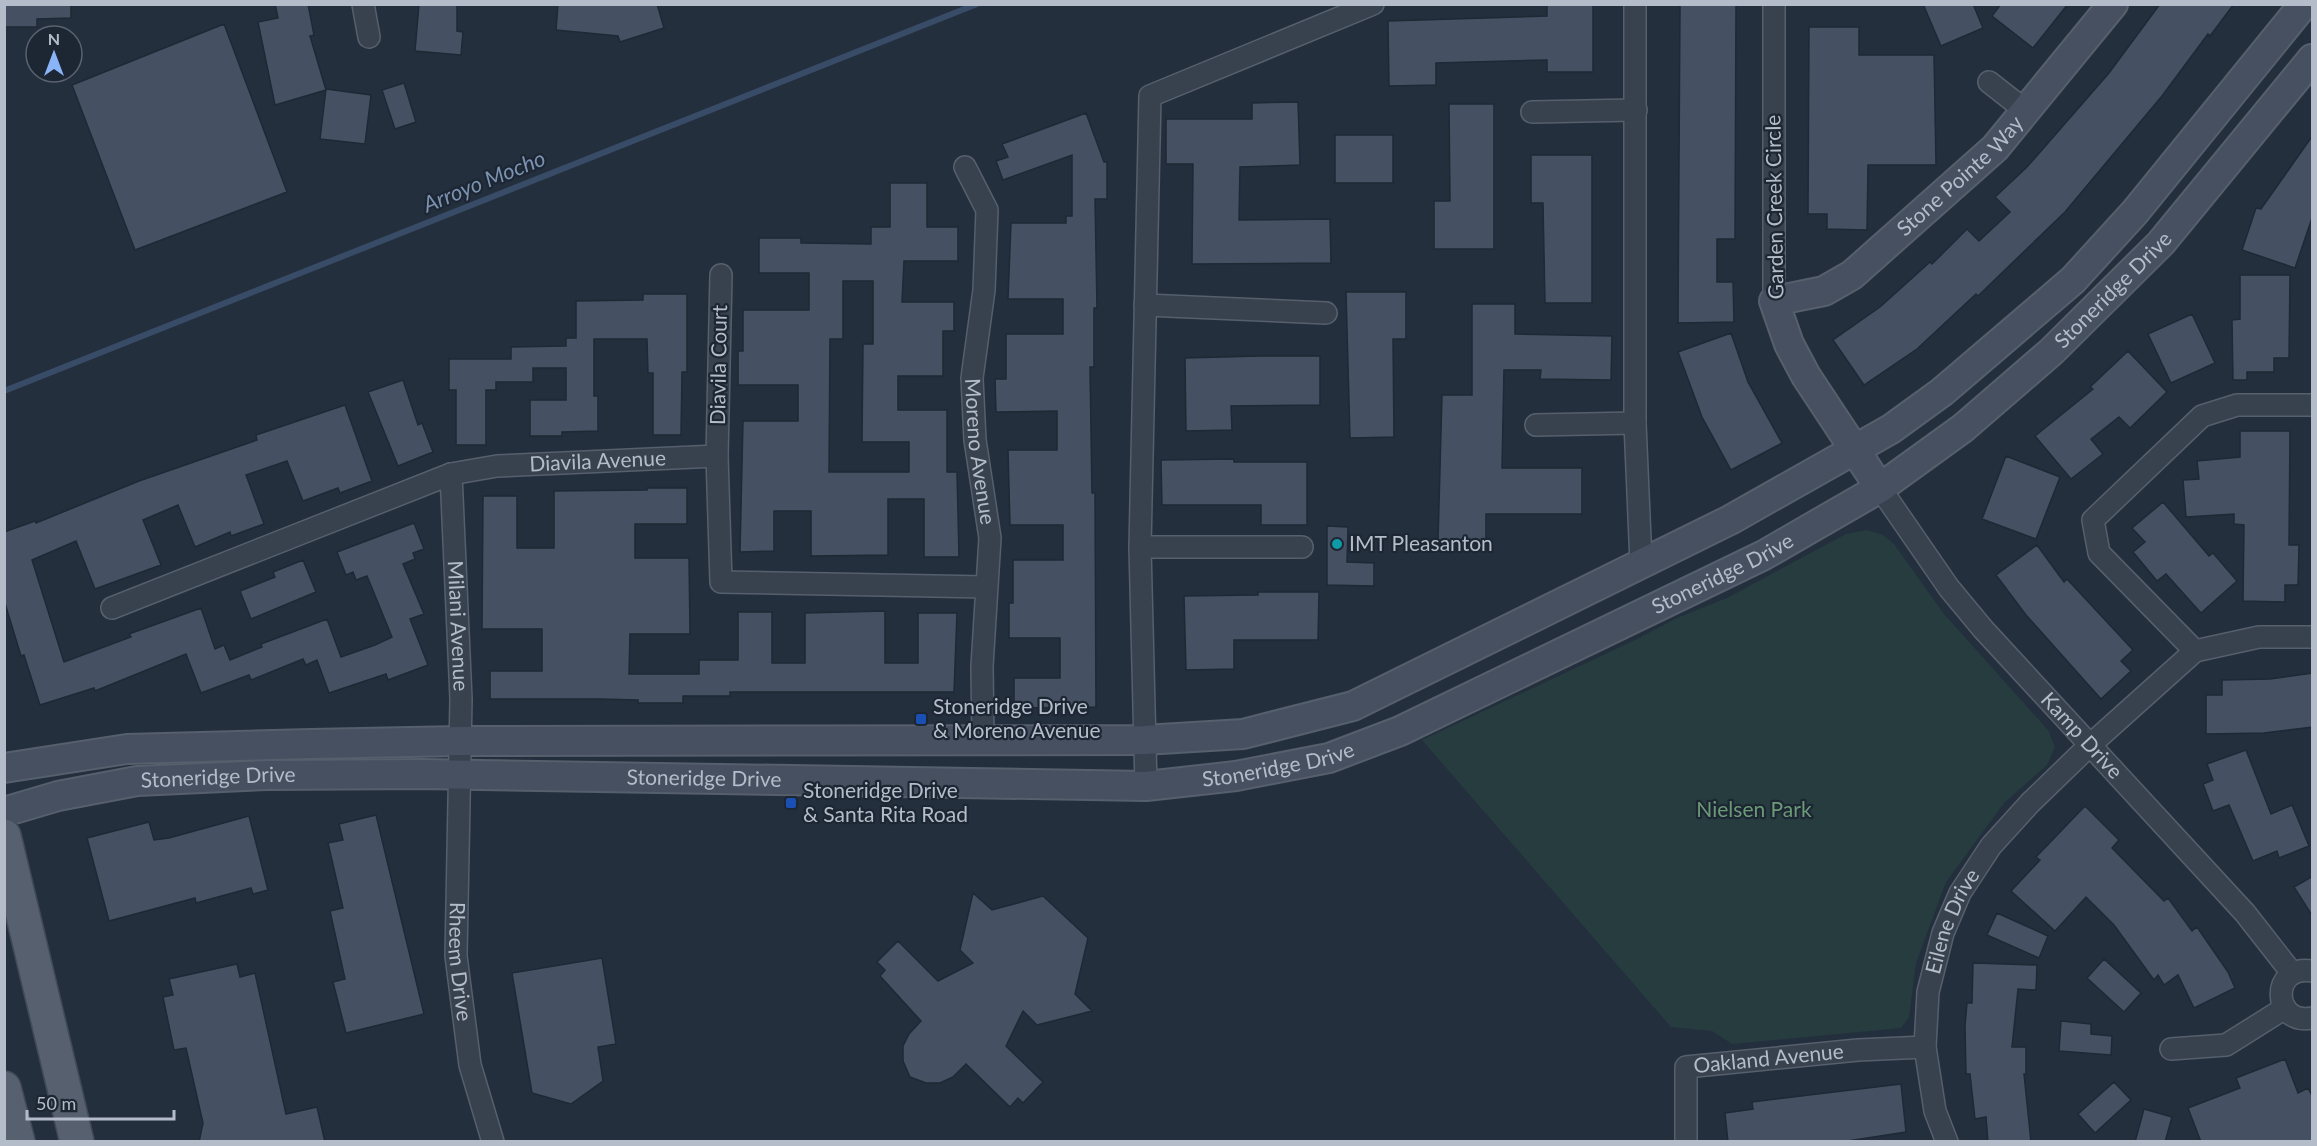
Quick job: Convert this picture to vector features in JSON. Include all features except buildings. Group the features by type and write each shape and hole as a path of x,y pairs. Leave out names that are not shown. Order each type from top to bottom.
{"main road":[{"name":"Stone Pointe Way","path":"1773,301 1824,291 1852,274 1995,148 2113,4"},
{"name":"Stoneridge Drive","path":"4,768 127,749 460,741 1144,740 1243,734 1353,706 1730,520 1891,429 1942,392 2073,280 2135,212 2304,4"},
{"name":"Stoneridge Drive","path":"4,812 58,796 137,781 277,775 1146,786 1236,776 1329,758 1400,731 1764,555 1880,488 1963,428 2025,375 2154,250 2313,59"},
{"name":"Garden Creek Circle","path":"1773,301 1789,344 1806,376 1829,415 1856,450 1880,488"},
{"path":"4,836 77,1142"},
{"path":"4,1088 18,1142"}],"street":[{"path":"363,4 369,37"},
{"path":"1146,786 1140,547 1150,96 1373,4"},
{"path":"1635,4 1635,423 1641,563"},
{"name":"Garden Creek Circle","path":"1773,301 1774,4"},
{"path":"1989,82 2026,111"},
{"path":"1532,112 1636,110"},
{"name":"Moreno Avenue","path":"965,167 987,210 984,290 972,378 975,440 990,538 982,666 982,741"},
{"name":"Diavila Court","path":"717,456 721,274"},
{"path":"1145,305 1326,313"},
{"path":"2313,405 2238,405 2202,416 2093,520 2100,554 2195,651 2259,638 2313,638"},
{"path":"1536,425 1635,423"},
{"path":"717,456 721,582 986,587"},
{"name":"Diavila Avenue","path":"112,609 451,474 497,466 717,456"},
{"name":"Milani Avenue","path":"451,474 461,699 460,776"},
{"name":"Kamp Drive","path":"1880,488 1949,588 2089,746 2302,972"},
{"path":"1140,547 1302,547"},
{"name":"Eilene Drive","path":"1947,1142 1935,1111 1925,1047 1928,992 1943,933 1960,893 1991,846 2030,803 2089,746 2195,651"},
{"name":"Rheem Drive","path":"460,776 456,956 470,1065 492,1142"},
{"path":"2302,972 2281,989 2285,1008 2301,1019 2313,1018"},
{"path":"2171,1049 2226,1045 2285,1008"},
{"name":"Oakland Avenue","path":"1686,1142 1686,1067 1847,1051 1925,1047"}],"green space":[{"name":"Nielsen Park","path":"1867,530 1883,535 1894,544 1944,614 2048,730 2055,747 2047,765 2004,803 1946,882 1916,963 1909,1017 1901,1028 1732,1044 1712,1031 1671,1027 1422,740 1677,618 1727,598 1846,534"}],"waterway":[{"name":"Arroyo Mocho","path":"4,391 977,4"}],"place":[{"name":"IMT Pleasanton","path":"1337,544"},
{"name":"Stoneridge Drive & Moreno Avenue","path":"921,719"},
{"name":"Stoneridge Drive & Santa Rita Road","path":"791,803"}]}
